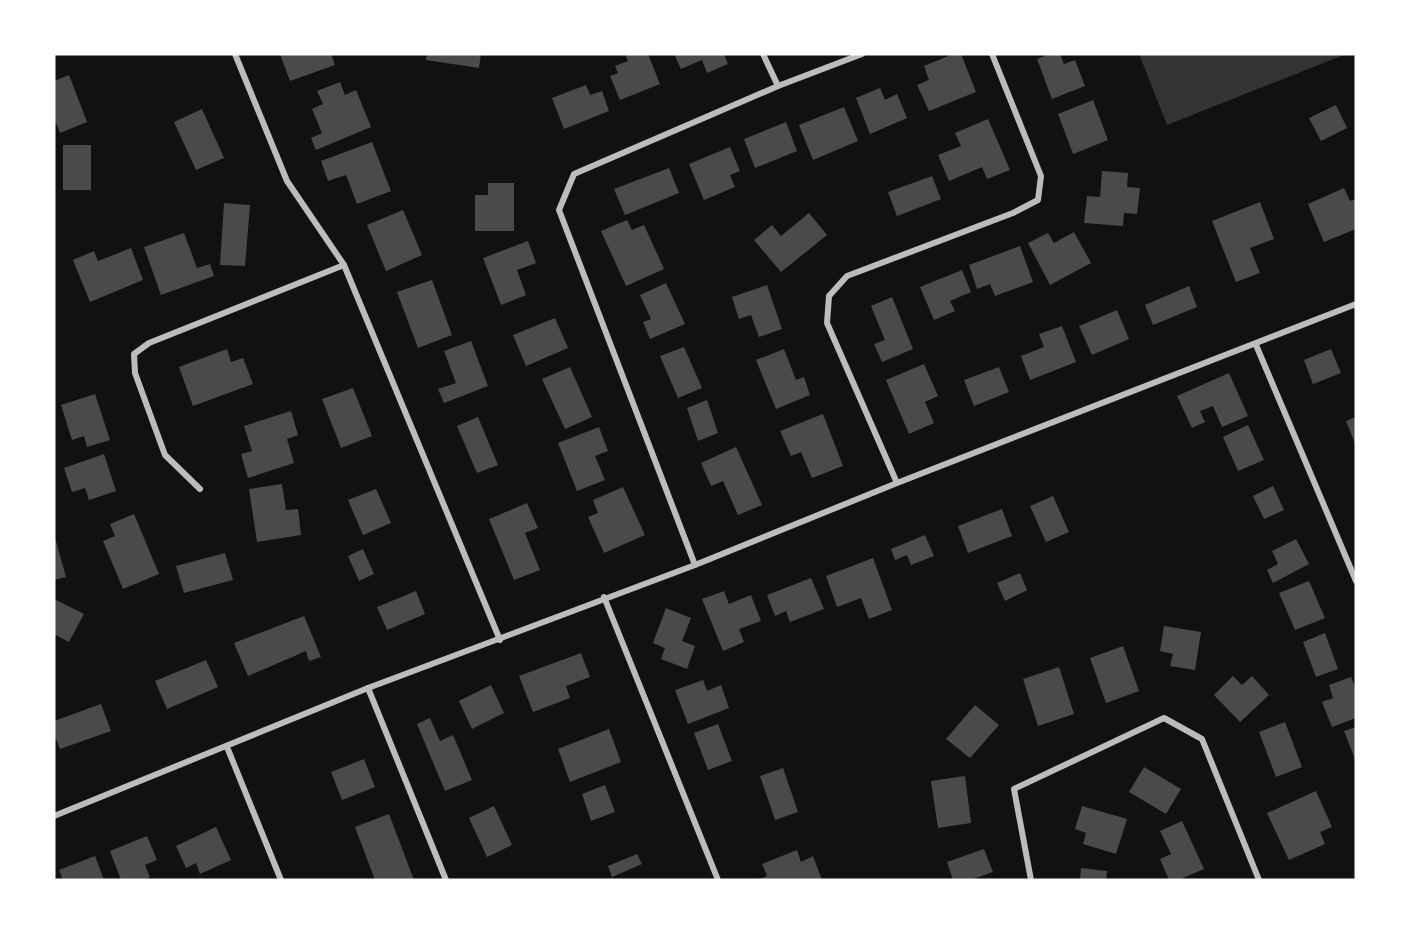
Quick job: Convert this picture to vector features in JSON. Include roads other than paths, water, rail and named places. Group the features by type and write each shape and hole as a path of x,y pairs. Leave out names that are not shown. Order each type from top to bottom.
{"street":[{"path":"235,54 288,181 344,266 500,640"},
{"path":"764,54 778,86"},
{"path":"695,565 559,210 574,174 778,86 862,54"},
{"path":"897,483 827,323 829,296 847,276 1013,213 1038,200 1041,176 992,54"},
{"path":"200,489 165,455 135,373 134,354 149,343 344,266"},
{"path":"54,816 368,688 500,640 604,597 695,565 897,483 1256,345 1356,304"},
{"path":"1256,345 1354,570 1356,581"},
{"path":"604,597 718,880"},
{"path":"368,688 446,880"},
{"path":"1031,880 1014,789 1164,718 1202,739 1259,880"},
{"path":"227,747 281,880"}]}
